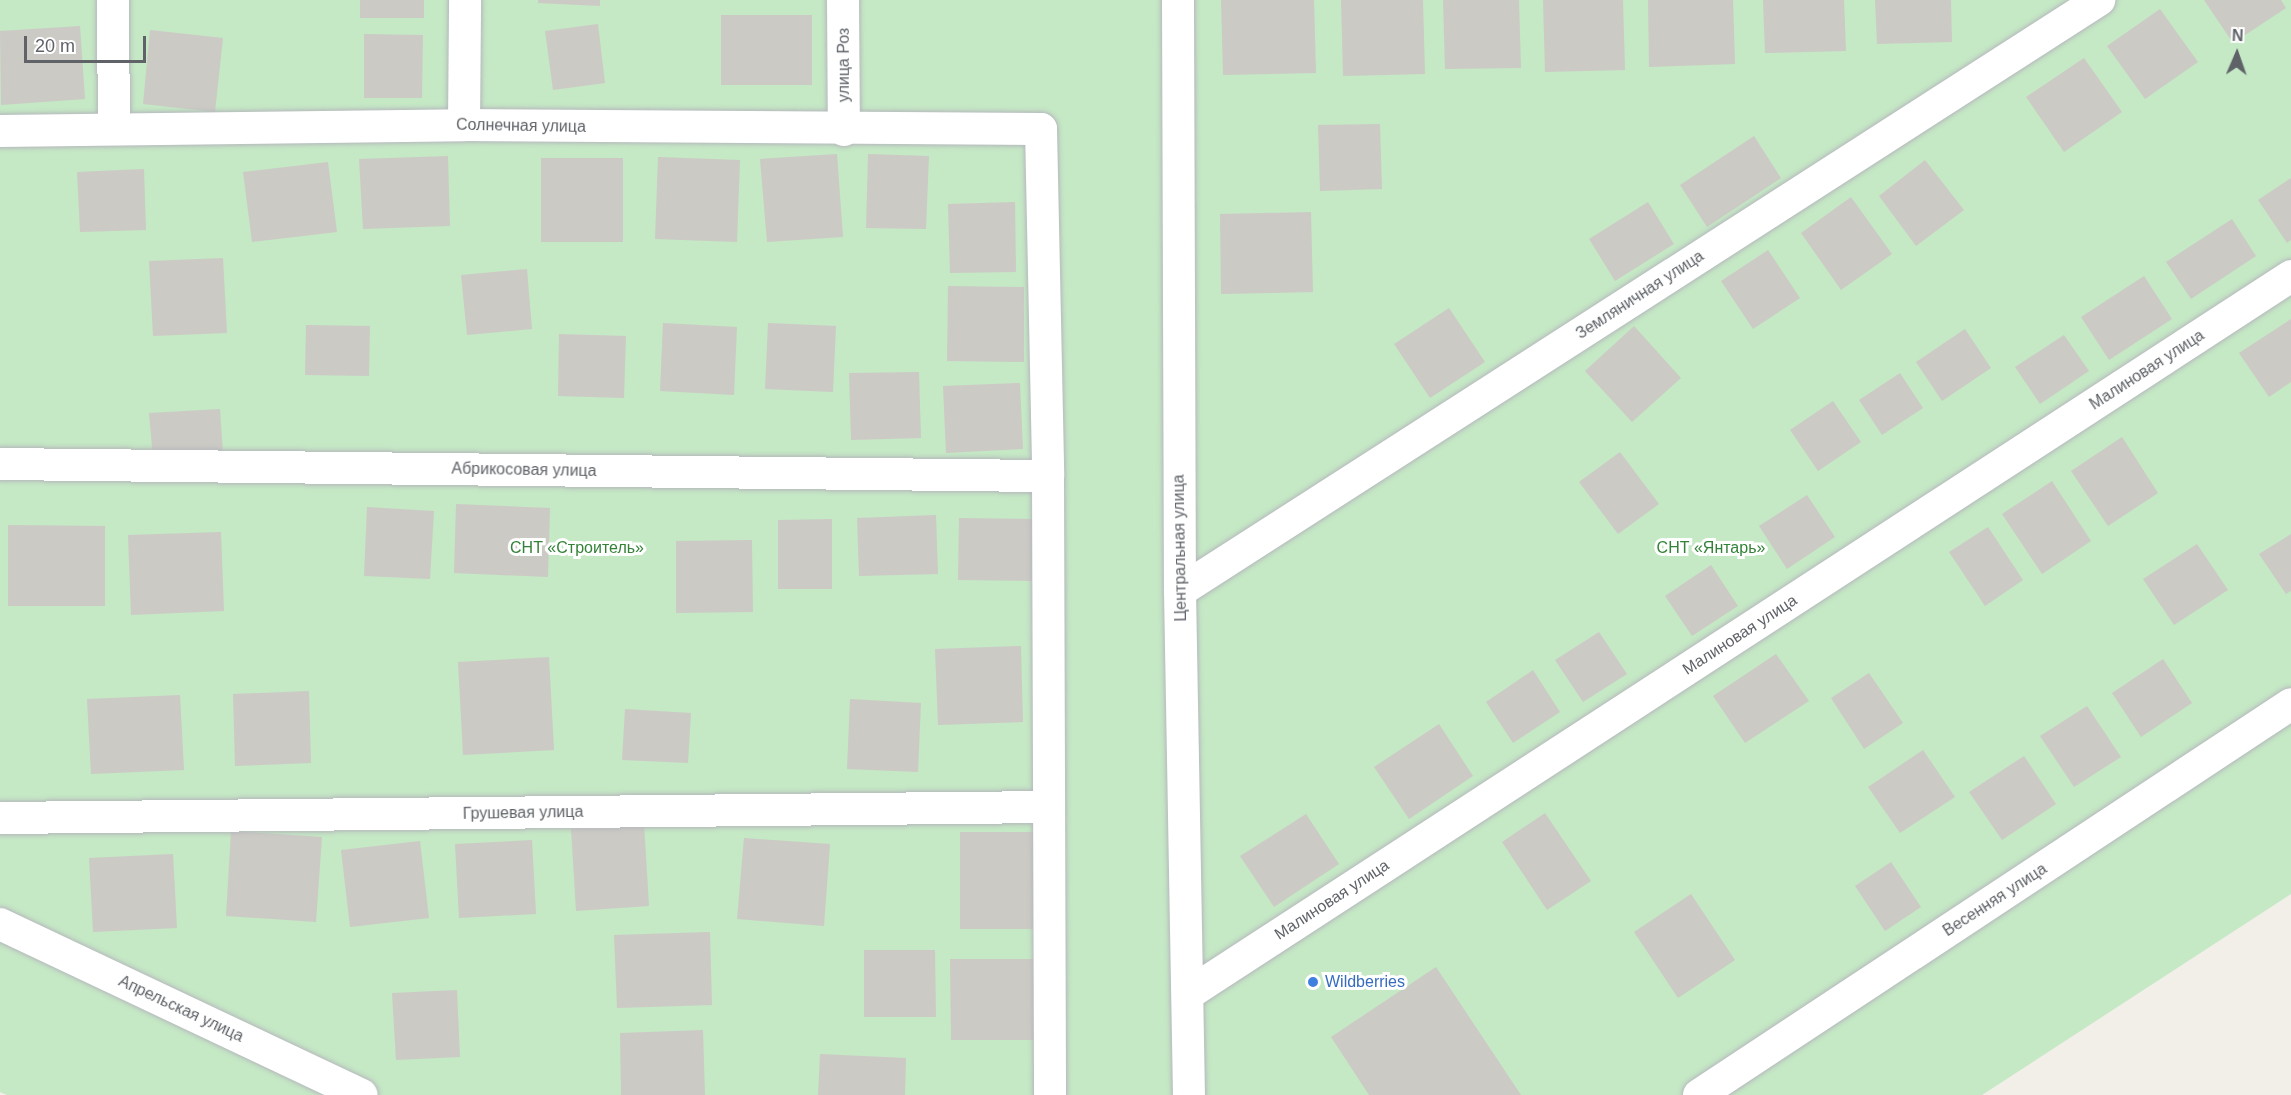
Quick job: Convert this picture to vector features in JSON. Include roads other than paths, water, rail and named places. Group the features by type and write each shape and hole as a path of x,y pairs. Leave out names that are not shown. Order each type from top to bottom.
{"street":[{"path":"113,0 114,129"},
{"path":"464,125 465,0"},
{"name":"улица Роз","path":"843,0 844,130"},
{"name":"Центральная улица","path":"1178,0 1180,591 1189,1095"},
{"name":"Земляничная улица","path":"1180,591 2099,0"},
{"name":"Солнечная улица","path":"0,131 464,125 844,130 1041,129 1048,476"},
{"name":"Малиновая улица","path":"1188,994 2291,276"},
{"name":"Абрикосовая улица","path":"0,464 1048,476"},
{"path":"1048,476 1047,807 1050,1095"},
{"name":"Весенняя улица","path":"1699,1095 2291,704"},
{"name":"Грушевая улица","path":"0,818 1047,807"},
{"name":"Апрельская улица","path":"0,924 362,1095"}],"place":[{"name":"Wildberries","path":"1313,982"}],"park label":[{"name":"СНТ «Строитель»","path":"577,548"},
{"name":"СНТ «Янтарь»","path":"1711,548"}]}
